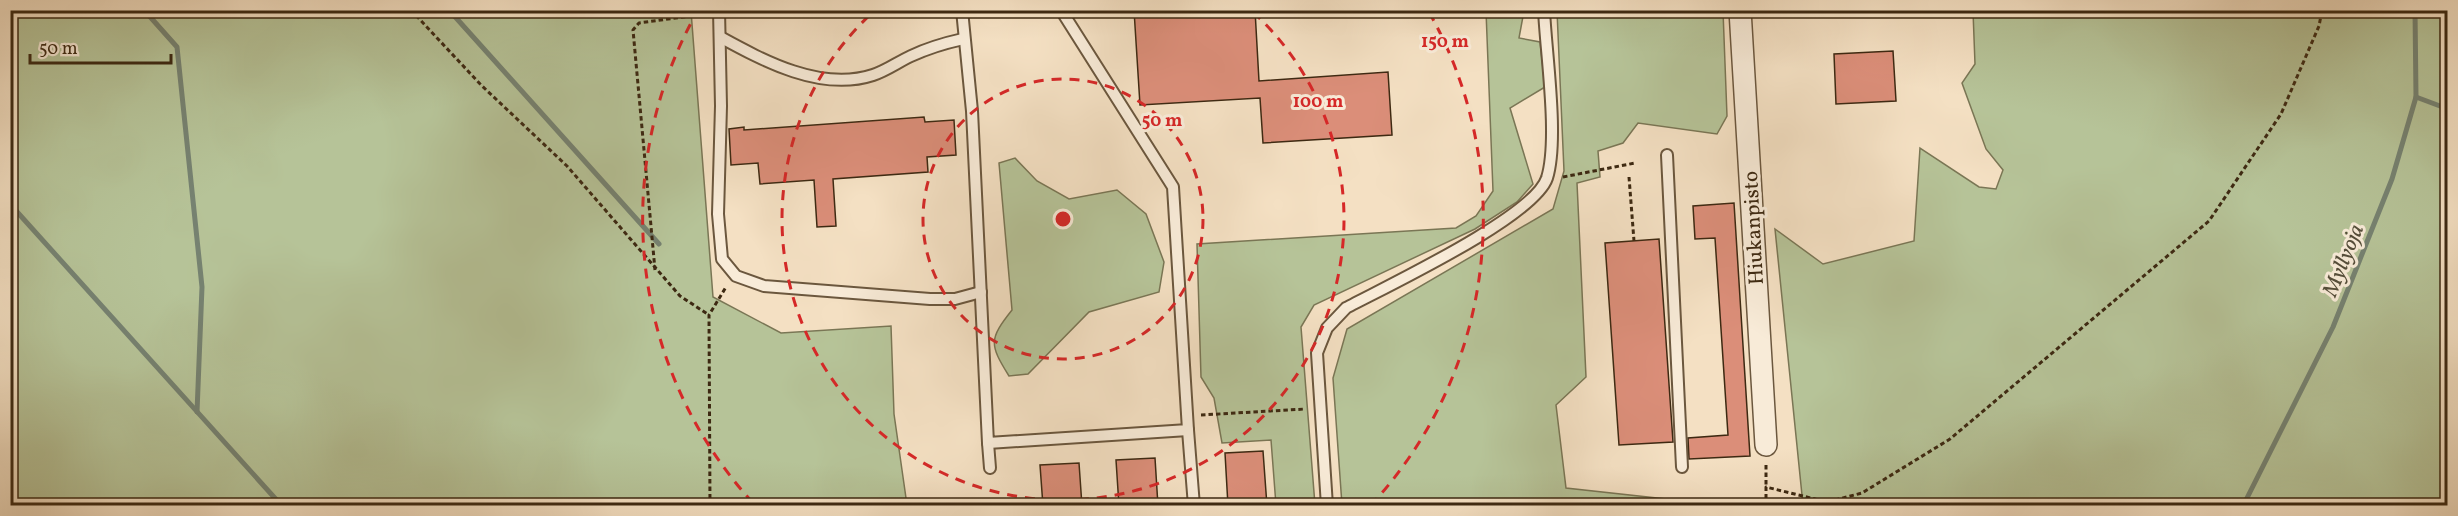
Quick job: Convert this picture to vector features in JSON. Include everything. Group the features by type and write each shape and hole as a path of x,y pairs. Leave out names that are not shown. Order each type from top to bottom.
{"street":[{"name":"Hiukanpisto","path":"1740,10 1766,452"}],"lane":[{"path":"962,10 963,39 972,111 990,468"},
{"path":"1061,10 1173,187 1194,506"},
{"path":"1327,506 1317,353 1327,328 1346,308 1500,225 1529,204 1546,181 1552,150 1544,10"},
{"path":"719,11 721,106 718,214 722,259 736,276 764,286 930,298 956,299 981,292"},
{"path":"720,37 774,64 805,75 842,79 873,75 912,56 963,39"},
{"path":"1667,155 1682,467"},
{"path":"988,443 1188,430"}],"path":[{"path":"411,10 481,85 567,166 680,296 709,315"},
{"path":"1766,487 1827,502 1862,493 1950,440 2209,221 2281,114 2319,26 2322,10"},
{"path":"656,270 633,30 639,23 719,11"},
{"path":"1546,181 1635,163"},
{"path":"1629,177 1634,241"},
{"path":"710,506 709,315 723,292"},
{"path":"1187,415 1320,409"},
{"path":"1766,452 1766,506"}],"green space":[{"path":"10,11 691,11 713,297 781,333 891,326 894,414 907,505 11,505"},
{"path":"1486,11 1524,11 1519,38 1540,42 1545,87 1510,108 1533,184 1517,202 1475,229 1314,305 1301,327 1315,505 1276,505 1271,440 1222,443 1214,398 1201,377 1197,244 1456,228 1476,216 1493,191"},
{"path":"1557,11 1723,11 1727,116 1717,134 1638,123 1623,143 1598,151 1600,177 1577,183 1586,377 1556,405 1566,488 1721,505 1342,505 1333,378 1347,329 1553,209 1564,171"},
{"path":"1973,11 2447,11 2447,505 1803,505 1775,229 1823,264 1914,241 1920,148 1979,187 1996,189 2003,170 1986,149 1962,83 1975,64"},
{"path":"1015,158 1037,181 1069,199 1117,190 1146,214 1164,262 1159,292 1089,312 1028,374 1009,376 998,356 994,342 999,328 1012,310 999,163"}],"building":[{"path":"1134,10 1255,10 1259,81 1388,72 1392,135 1263,143 1260,98 1140,105"},
{"path":"1893,51 1896,101 1836,104 1834,54"},
{"path":"924,117 925,122 954,120 956,155 927,157 928,172 833,179 836,226 817,227 814,180 760,184 758,163 731,165 729,129 744,127 744,130"},
{"path":"1734,203 1750,456 1689,459 1688,438 1728,435 1715,238 1695,239 1693,206"},
{"path":"1659,239 1673,442 1619,445 1605,243"},
{"path":"1263,451 1267,506 1228,506 1225,453"},
{"path":"1155,458 1158,506 1119,506 1116,460"},
{"path":"1079,463 1082,506 1043,506 1040,465"}],"waterway":[{"path":"144,10 177,47 202,287 197,412"},
{"path":"449,10 659,244"},
{"name":"Myllyoja","path":"2243,506 2333,327 2392,179 2416,97 2415,10"},
{"path":"2416,97 2448,109"},
{"path":"10,204 282,506"}]}
